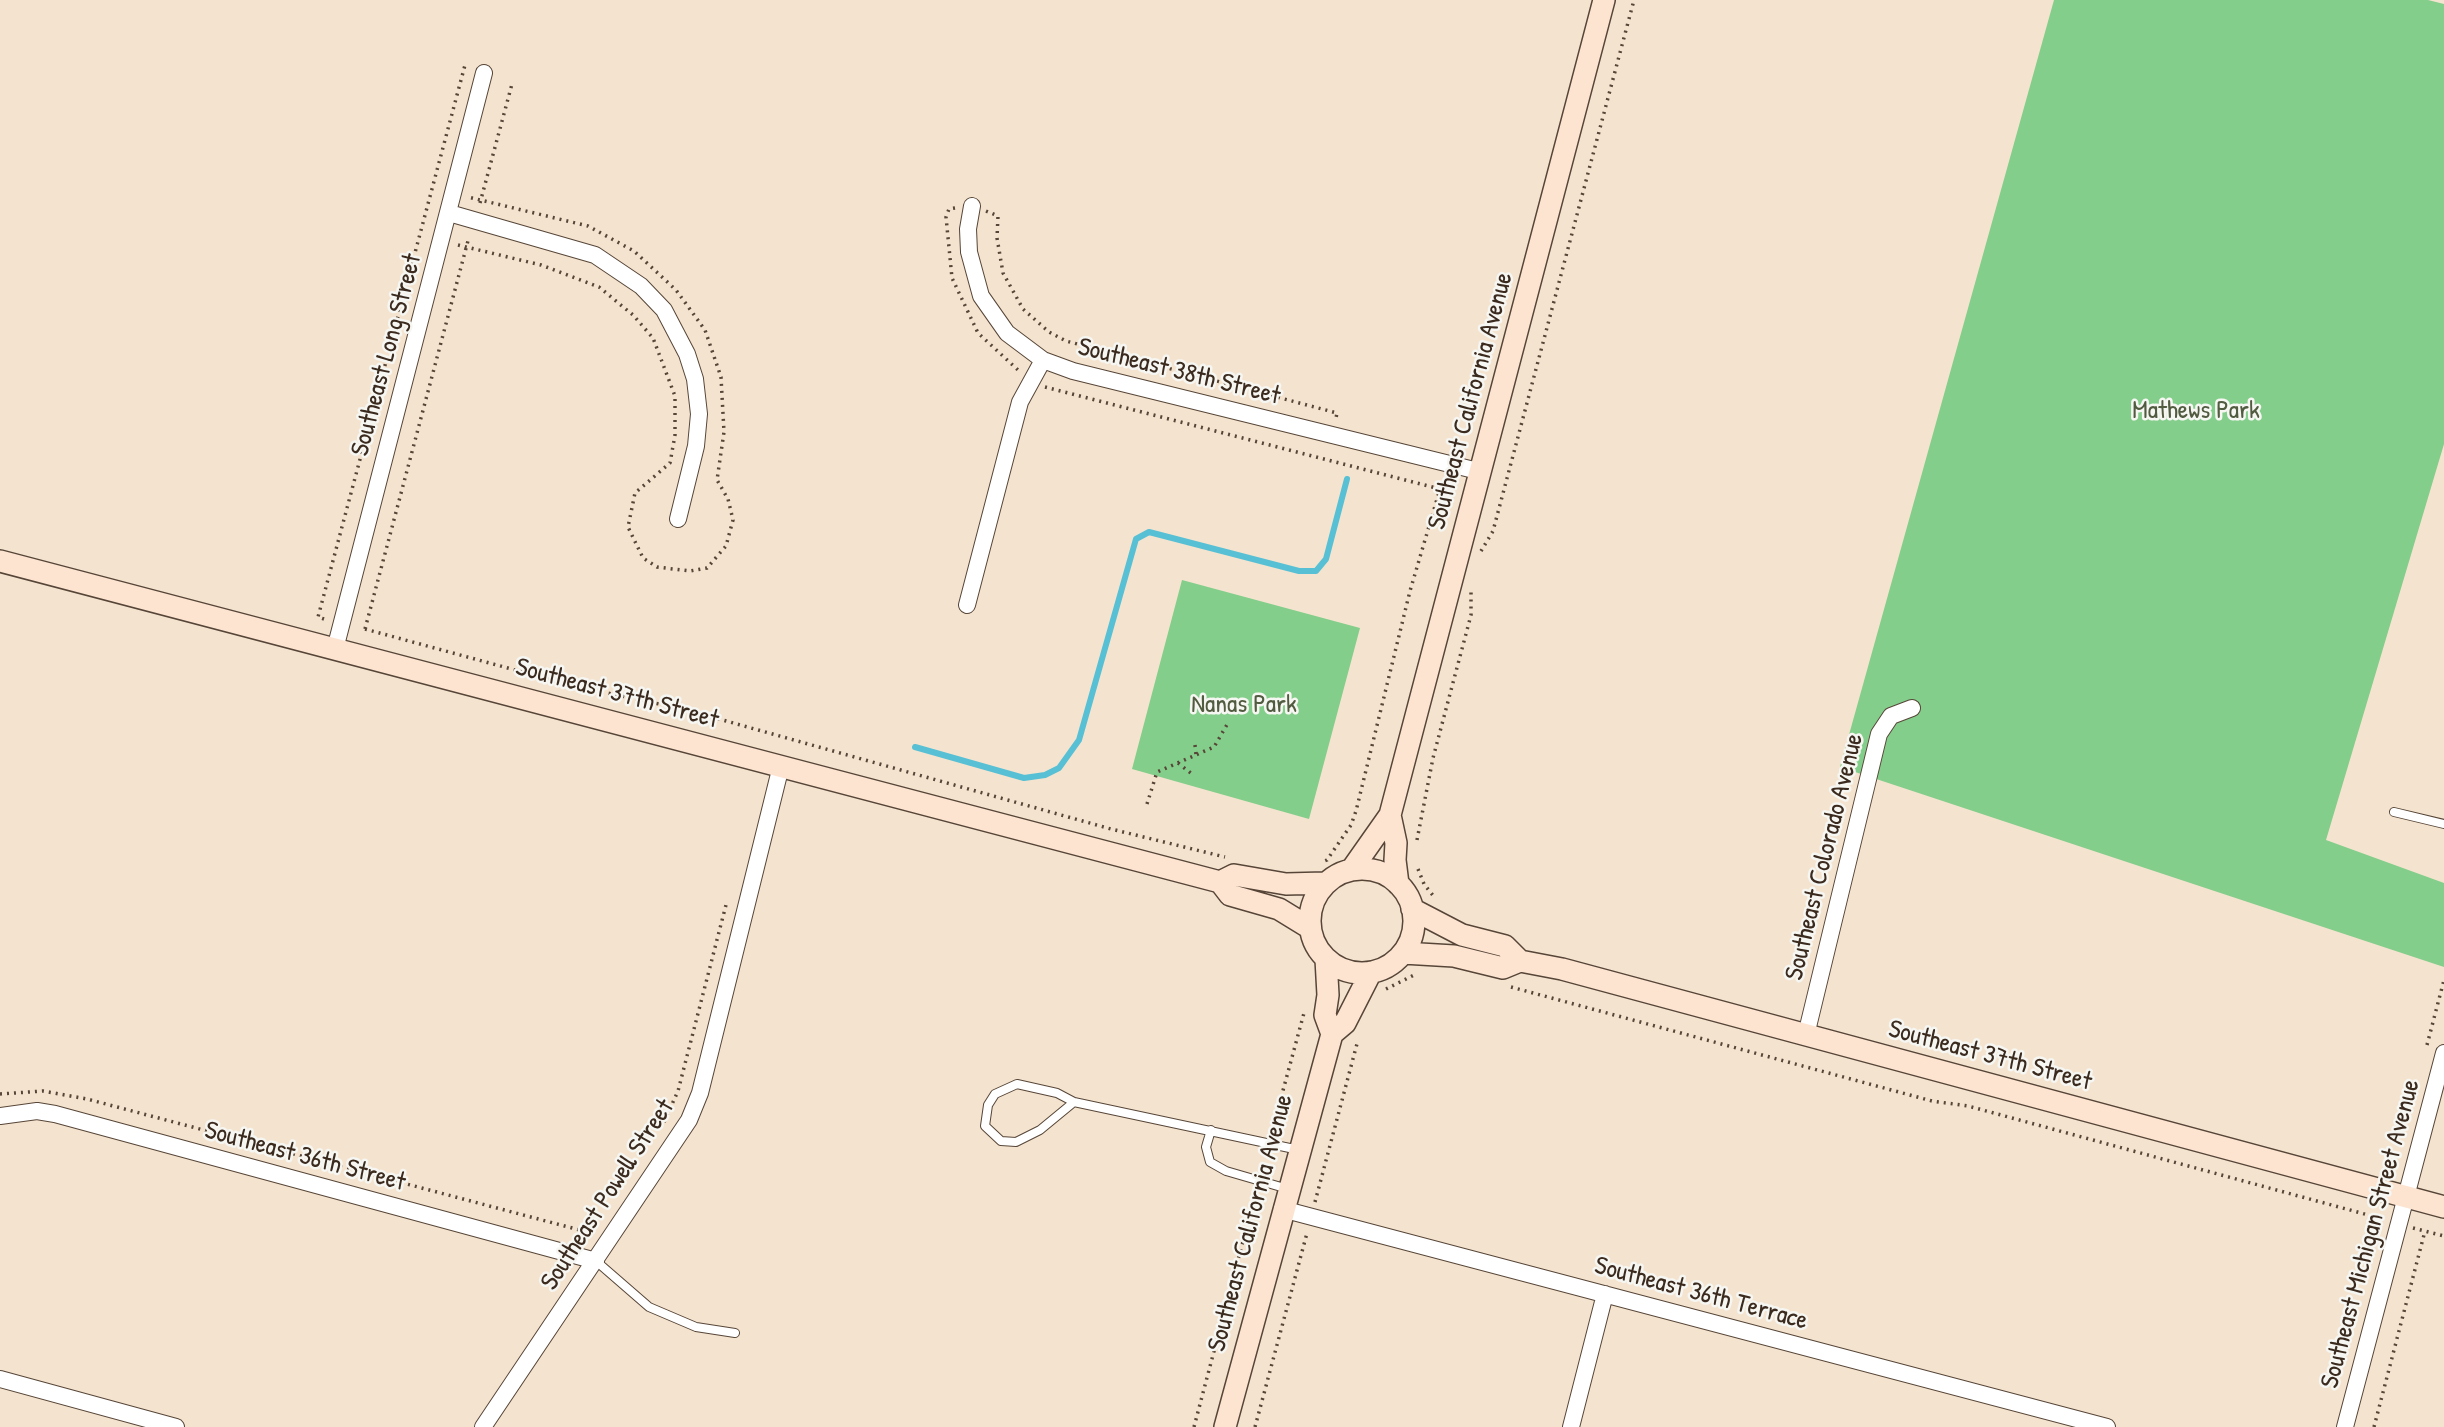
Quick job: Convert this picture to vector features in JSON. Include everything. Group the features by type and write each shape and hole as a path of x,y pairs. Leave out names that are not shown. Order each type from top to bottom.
{"main road":[{"name":"Southeast California Avenue","path":"1352,869 1390,815 1604,0"},
{"name":"Southeast 37th Street","path":"0,561 1220,882 1230,895 1279,909 1310,928"},
{"name":"Southeast California Avenue","path":"1390,815 1396,843 1398,884"},
{"path":"1352,869 1377,872 1398,884 1412,909 1414,924 1403,953 1383,968 1371,972 1347,970 1326,959 1315,945 1310,928 1310,912 1321,873 1352,869"},
{"name":"Southeast 37th Street","path":"1220,882 1234,875 1286,884 1321,873"},
{"name":"Southeast 37th Street","path":"1412,909 1462,935 1505,946 1520,961"},
{"name":"Southeast 37th Street","path":"1403,953 1454,957 1503,968 1520,961 1562,969 2444,1208"},
{"name":"Southeast California Avenue","path":"1326,959 1328,995 1325,1015 1332,1034"},
{"name":"Southeast California Avenue","path":"1225,1427 1332,1034 1345,1023 1371,972"}],"street":[{"name":"Southeast Long Street","path":"335,649 484,73"},
{"name":"Southeast 38th Street","path":"972,206 968,229 969,252 981,296 1007,332 1043,359 1073,371 1482,472"},
{"path":"449,213 595,255 641,286 664,310 687,354 695,379 698,414 696,446 678,519"},
{"path":"967,604 1020,402 1029,380 1043,359"},
{"name":"Southeast Colorado Avenue","path":"1807,1035 1879,734 1891,716 1912,708"},
{"name":"Southeast Powell Street","path":"483,1427 680,1136 700,1093 772,764"},
{"name":"Southeast Michigan Street Avenue","path":"2345,1427 2444,1053"},
{"name":"Southeast 36th Street","path":"0,1116 17,1112 55,1114 596,1261"},
{"name":"Southeast 36th Terrace","path":"1285,1199 1311,1217 2107,1427"},
{"path":"1571,1427 1605,1294"},
{"path":"0,1379 176,1427"}],"lane":[{"path":"2395,812 2444,824"},
{"path":"1074,1102 1040,1130 1016,1142 1001,1140 985,1126 988,1105 995,1094 1017,1084 1058,1093 1074,1102 1299,1150"},
{"path":"1210,1130 1206,1147 1210,1162 1285,1199"},
{"path":"596,1261 649,1307 696,1327 735,1333"}],"path":[{"path":"1479,558 1493,531 1634,0"},
{"path":"465,65 318,617 490,665 687,710 1111,829 1234,859"},
{"path":"365,629 512,84"},
{"path":"421,234 541,265 599,287 633,315 653,338 675,396 675,435 670,463 635,493 628,527 643,558 657,568 690,571 707,568 726,546 733,520 728,499 717,480 724,432 721,377 705,330 676,289 634,251 587,226 432,188"},
{"path":"1321,873 1351,825 1356,811 1410,591 1440,489 1056,393 1029,380 978,333 952,278 946,217 949,209 972,206 998,216 997,238 1003,273 1023,309 1049,332 1066,341 1337,413 1331,435"},
{"path":"1417,844 1433,758 1471,615 1471,587"},
{"path":"1147,804 1157,772 1219,744 1228,723"},
{"path":"770,733 772,764"},
{"path":"1195,745 1196,755"},
{"path":"1178,763 1192,774"},
{"path":"662,1127 678,1091 730,890"},
{"path":"1378,995 1395,983 1425,974"},
{"path":"1509,986 1932,1101 1968,1106 2386,1220"},
{"path":"1255,1427 1360,1030"},
{"path":"0,1094 43,1091 87,1099 578,1230 592,1233 598,1224"},
{"path":"2418,1229 2444,1236"},
{"path":"2374,1427 2425,1231"}],"green space":[{"name":"Mathews Park","path":"2054,0 2428,0 2444,4 2444,444 2326,840 2444,883 2444,967 1840,767"},
{"name":"Nanas Park","path":"1182,580 1360,628 1309,819 1132,769"}],"waterway":[{"path":"915,747 1024,778 1045,775 1059,768 1079,740 1136,539 1149,532 1299,571 1316,571 1326,559 1347,479"}]}
